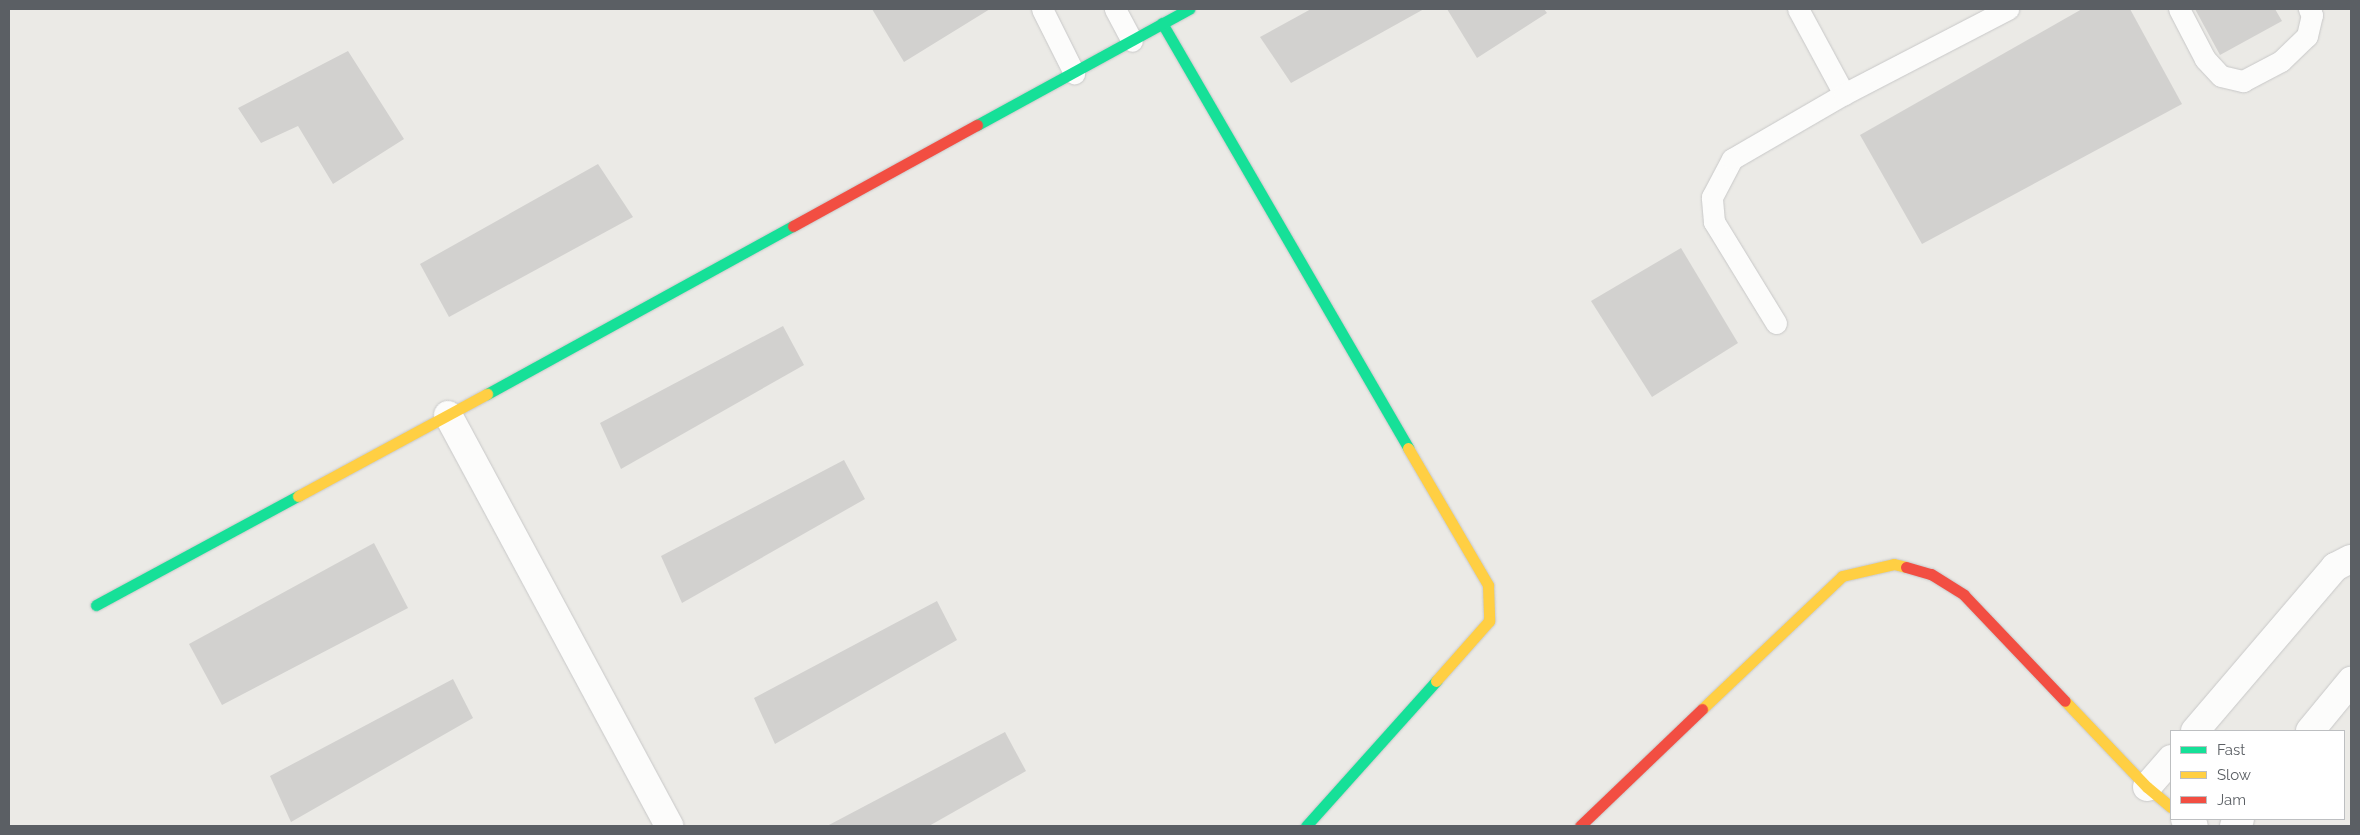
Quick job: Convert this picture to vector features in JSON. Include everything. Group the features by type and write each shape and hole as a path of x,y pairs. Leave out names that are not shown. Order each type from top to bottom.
{"street":[{"path":"96,605 448,415 1189,9"},
{"path":"1162,24 1488,585 1489,620 1306,826"},
{"path":"448,415 669,826"},
{"path":"2196,730 2335,567 2351,559"},
{"path":"1580,826 1842,576 1894,564 1931,574 1964,595 2147,787 2170,806"},
{"path":"2311,730 2351,681"},
{"path":"2147,787 2170,760"}],"lane":[{"path":"1042,9 1074,73"},
{"path":"1115,9 1132,41"},
{"path":"1798,9 1844,94"},
{"path":"1776,323 1714,222 1712,197 1732,158 1844,94 2008,9"},
{"path":"2179,9 2205,59 2221,76 2243,81 2280,61 2307,36 2312,15 2309,9"}],"building":[{"path":"872,9 990,9 904,62"},
{"path":"1311,9 1424,9 1291,83 1260,37"},
{"path":"1447,9 1544,9 1547,13 1477,58"},
{"path":"2082,9 2130,9 2182,104 1922,244 1860,135"},
{"path":"2195,9 2275,9 2282,21 2220,55"},
{"path":"348,51 404,139 333,184 298,126 261,143 238,108"},
{"path":"598,164 633,217 449,317 420,264"},
{"path":"1681,248 1738,343 1652,397 1591,301"},
{"path":"783,326 804,365 621,469 600,423"},
{"path":"844,460 865,499 682,603 661,556"},
{"path":"374,543 408,608 222,705 189,644"},
{"path":"937,601 957,640 775,744 754,698"},
{"path":"453,679 473,718 291,822 270,776"},
{"path":"1005,732 1026,771 929,826 827,826"}],"traffic: fast":[{"path":"977,125 1189,9"},
{"path":"1162,23 1408,448"},
{"path":"487,394 793,226"},
{"path":"96,605 298,496"},
{"path":"1306,826 1436,681"}],"traffic: slow":[{"path":"298,496 487,394"},
{"path":"1408,448 1488,585 1489,621 1436,681"},
{"path":"1702,709 1842,576 1894,564 1906,567"},
{"path":"2065,701 2147,787 2170,806"}],"traffic: jam":[{"path":"793,226 977,125"},
{"path":"1906,567 1931,574 1964,595 2065,701"},
{"path":"1580,826 1702,709"}]}
